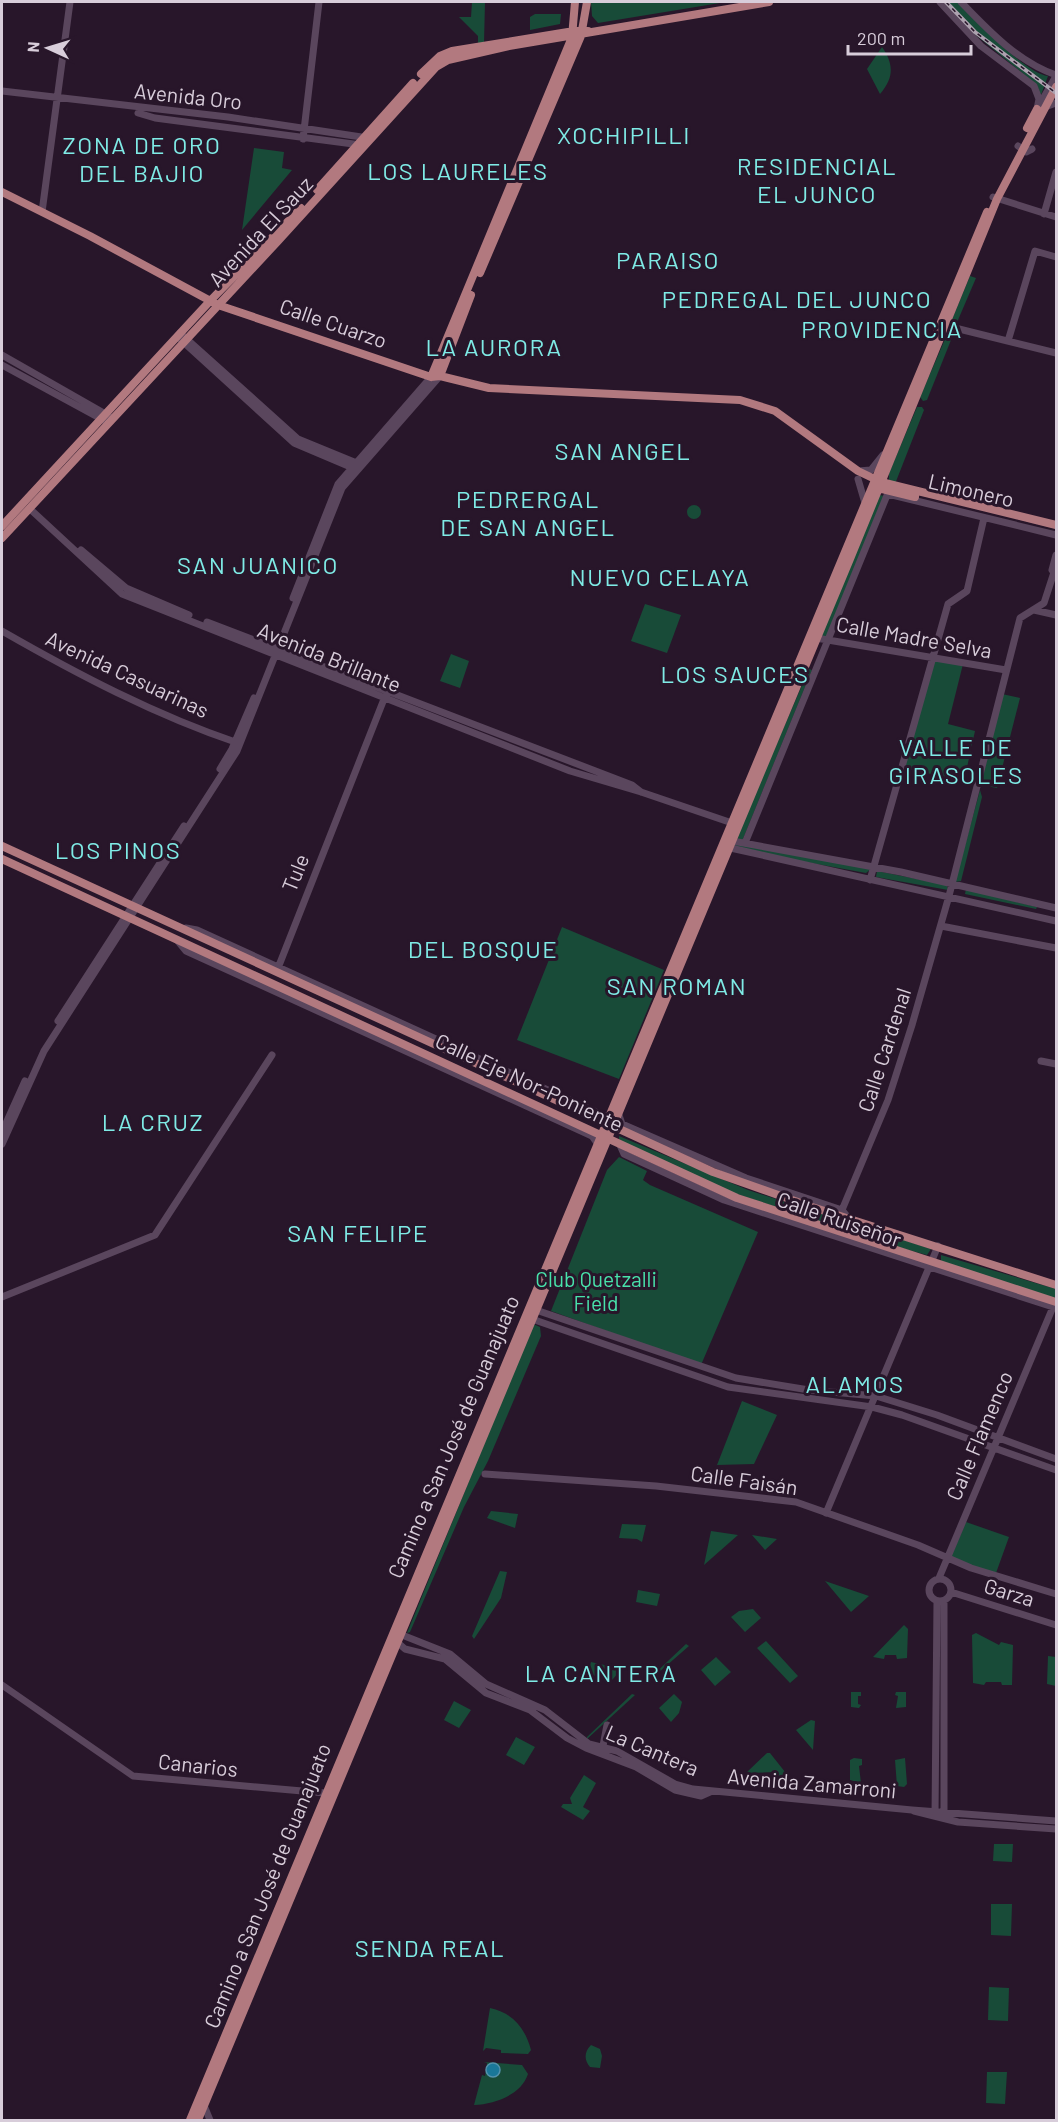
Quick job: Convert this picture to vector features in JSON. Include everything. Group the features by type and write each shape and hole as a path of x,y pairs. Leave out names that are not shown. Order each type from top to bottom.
{"main road":[{"path":"42,210 70,2"},
{"path":"303,138 319,2"},
{"path":"587,2 587,12 597,32"},
{"name":"Avenida El Sauz","path":"364,141 424,78 442,63 509,46 769,2"},
{"path":"939,2 981,46 1034,86 1041,108 1056,103"},
{"path":"961,2 994,35 1043,70 1056,75"},
{"path":"575,6 577,34"},
{"path":"558,33 569,26 575,6"},
{"path":"2,1132 39,1051 238,743 342,488 356,466 435,377 587,12"},
{"name":"Avenida El Sauz","path":"2,526 103,416 217,303 444,54 558,33 577,34"},
{"path":"1043,70 1056,69"},
{"name":"Camino a San José de Guanajuato","path":"734,824 816,638 968,257 1056,75"},
{"name":"Camino a San José de Guanajuato","path":"1041,108 1056,87"},
{"name":"Avenida Oro","path":"2,93 305,128 364,141"},
{"name":"Avenida Oro","path":"57,99 145,114 155,118 303,138 364,141"},
{"path":"1020,147 1026,152 1032,149"},
{"path":"1044,213 1056,172"},
{"name":"Calle Cuarzo","path":"2,190 91,231 217,303 435,377 489,388 740,400 761,404 775,411 844,460 858,475 889,490 1056,527"},
{"path":"995,198 1056,217"},
{"name":"Camino a San José de Guanajuato","path":"190,2121 202,2102 394,1636 734,824 865,503 878,483 884,455 942,325 960,291 995,198"},
{"path":"1008,341 1035,251 1056,257"},
{"path":"960,291 970,262 968,257"},
{"path":"942,325 1056,353"},
{"path":"182,337 294,443 356,466"},
{"name":"Avenida El Sauz","path":"2,538 112,421 182,337"},
{"path":"2,355 112,421"},
{"path":"2,365 103,416"},
{"path":"488,398 489,388"},
{"path":"820,453 825,452 839,461 844,460"},
{"path":"865,503 858,475 871,470 884,455"},
{"path":"746,843 889,490 984,518 1056,535"},
{"name":"Avenida Brillante","path":"31,507 123,594 386,695 632,785 641,792 734,824"},
{"path":"870,880 948,604 967,591 984,518"},
{"path":"1034,608 1041,602 1056,555"},
{"path":"1034,608 1044,603 1056,566"},
{"path":"1034,608 1056,613"},
{"name":"Calle Cardenal","path":"842,1210 888,1100 941,926 1017,616 1034,608"},
{"name":"Avenida Casuarinas","path":"2,631 81,676 147,708 238,743"},
{"name":"Calle Madre Selva","path":"816,638 1004,670"},
{"name":"Tule","path":"278,968 386,695"},
{"path":"726,843 746,843 952,883 1056,908"},
{"path":"726,843 870,880 1056,921"},
{"name":"Camino a San José de Guanajuato","path":"608,1122 618,1112 726,843"},
{"path":"3,860 10,855 6,848"},
{"name":"Calle Eje Nor-Poniente","path":"6,848 134,907 278,968 713,1172 849,1219 1056,1285"},
{"path":"17,866 16,862 22,856"},
{"name":"Calle Eje Nor-Poniente","path":"3,860 128,916 601,1139 620,1145 737,1198 1055,1306"},
{"path":"2,1144 45,1051 128,916"},
{"path":"941,926 1056,948"},
{"path":"175,939 182,927"},
{"path":"2,1297 155,1235 272,1055"},
{"path":"1041,1061 1056,1064"},
{"path":"618,1112 622,1124 717,1166 842,1210 849,1219"},
{"path":"826,1513 932,1265 938,1246"},
{"name":"Calle Flamenco","path":"939,1578 997,1437 1055,1306"},
{"path":"531,1308 736,1378 809,1390 876,1396 1056,1459"},
{"path":"528,1317 728,1387 872,1407 1056,1470"},
{"name":"Calle Faisán","path":"484,1474 765,1497 796,1502 971,1568 1056,1594"},
{"path":"939,1578 949,1582 951,1592 940,1601 931,1596 929,1588 932,1581 939,1578"},
{"name":"Garza","path":"951,1592 1056,1624"},
{"path":"940,1601 940,1813"},
{"name":"Camino a San José de Guanajuato","path":"199,2119 202,2102 325,1793 394,1636"},
{"name":"La Cantera","path":"394,1636 450,1654 495,1690 534,1704 589,1744 603,1746 642,1764 675,1784 710,1792"},
{"name":"La Cantera","path":"394,1636 405,1649 445,1659 486,1693 530,1710 567,1738 586,1748 636,1767 675,1790 701,1796 710,1792"},
{"path":"416,1651 419,1643"},
{"name":"Canarios","path":"2,1685 133,1776 325,1793"},
{"path":"603,1746 607,1725"},
{"name":"Avenida Zamarroni","path":"710,1792 770,1795 959,1815 1056,1821"},
{"name":"Avenida Zamarroni","path":"940,1813 958,1822 1056,1829"},
{"path":"199,2119 210,2120 202,2102"}],"green space":[{"path":"472,2 485,2 484,43 478,44 478,36 459,17 471,17"},
{"path":"591,2 726,2 598,23 592,16"},
{"path":"943,2 957,2 1014,56 1027,66 1048,76 1041,95 1037,85 966,27"},
{"path":"535,14 561,14 560,24 530,30 530,17"},
{"path":"882,47 889,59 891,71 888,82 880,94 867,69"},
{"path":"254,148 284,152 282,168 292,170 242,230"},
{"path":"970,276 976,278 955,327 950,324"},
{"path":"949,330 953,335 927,400 923,401 920,397"},
{"path":"917,407 922,407 924,410 895,484 889,480 889,473"},
{"path":"879,495 885,496 826,638 822,636 823,632"},
{"path":"694,505 699,507 701,512 699,517 694,519 689,517 687,512 689,507"},
{"path":"645,604 681,615 667,653 631,641"},
{"path":"451,654 469,661 460,688 440,681"},
{"path":"933,658 963,664 948,724 975,731 964,781 903,768"},
{"path":"809,669 812,670 743,839 738,839 737,836"},
{"path":"1002,694 1020,698 997,788 981,785"},
{"path":"980,790 982,797 961,881 955,882"},
{"path":"734,843 871,869 866,873 740,850 732,845"},
{"path":"877,871 947,885 948,890 876,877"},
{"path":"966,889 1037,907 1036,909 965,894"},
{"path":"562,927 664,970 619,1079 517,1040"},
{"path":"619,1136 748,1190 931,1249 927,1255 894,1246 719,1188 619,1141"},
{"name":"Club Quetzalli Field","path":"619,1157 647,1171 643,1180 650,1185 758,1232 701,1365 551,1311 607,1170"},
{"path":"941,1255 1056,1289 1056,1299 941,1261"},
{"path":"533,1324 540,1327 541,1336 488,1461 464,1507 410,1632 407,1633"},
{"path":"742,1401 777,1415 754,1464 717,1465"},
{"path":"491,1511 518,1514 515,1528 487,1518"},
{"path":"966,1522 1009,1537 996,1573 971,1567 951,1557"},
{"path":"622,1524 646,1525 642,1542 637,1539 619,1538"},
{"path":"711,1531 738,1535 704,1565"},
{"path":"752,1535 777,1539 765,1550"},
{"path":"500,1571 507,1572 501,1598 474,1639 472,1636"},
{"path":"825,1581 869,1596 851,1612"},
{"path":"638,1590 660,1594 657,1606 636,1602"},
{"path":"753,1609 761,1618 745,1632 731,1617 739,1611"},
{"path":"904,1625 908,1629 907,1658 897,1659 896,1655 885,1655 884,1659 873,1657"},
{"path":"976,1633 999,1645 1001,1642 1013,1645 1012,1685 1002,1685 1001,1682 986,1682 984,1685 973,1683 972,1635"},
{"path":"766,1641 798,1676 790,1683 757,1648"},
{"path":"686,1644 689,1646 650,1680 651,1677"},
{"path":"1048,1656 1056,1657 1056,1686 1047,1684"},
{"path":"716,1657 731,1672 715,1686 701,1670"},
{"path":"591,1662 622,1669 612,1680 588,1674"},
{"path":"851,1692 861,1692 861,1696 858,1696 858,1704 861,1705 859,1708 851,1707"},
{"path":"896,1692 906,1692 906,1707 896,1708 898,1696 895,1695"},
{"path":"632,1694 635,1695 587,1739 587,1737"},
{"path":"674,1694 682,1702 679,1713 671,1722 659,1708"},
{"path":"454,1701 471,1710 459,1728 444,1720"},
{"path":"811,1720 815,1721 813,1750 796,1730"},
{"path":"516,1737 535,1747 524,1765 506,1755"},
{"path":"767,1753 770,1753 789,1777 775,1776 775,1772 746,1773"},
{"path":"905,1758 907,1784 904,1787 897,1786 895,1760"},
{"path":"862,1759 862,1765 859,1766 861,1783 850,1780 850,1760"},
{"path":"584,1775 596,1783 583,1807 590,1811 583,1820 561,1807 563,1804 572,1804 570,1798"},
{"path":"994,1844 1013,1844 1012,1862 993,1861"},
{"path":"991,1904 1012,1904 1011,1936 991,1935"},
{"path":"989,1987 1009,1988 1008,2021 988,2020"},
{"path":"490,2008 498,2010 517,2023 531,2050 528,2054 501,2053 501,2050 486,2048 483,2051"},
{"path":"591,2045 600,2049 602,2056 600,2068 590,2067 587,2062 586,2053"},
{"path":"484,2062 522,2065 528,2074 520,2088 513,2093 490,2103 474,2105 482,2075 485,2076 487,2063"},
{"path":"987,2072 1007,2072 1005,2104 986,2103"}],"water":[{"path":"493,2063 498,2065 500,2070 498,2075 493,2077 488,2075 486,2070 488,2065"}],"railway":[{"path":"946,2 975,32 1056,93"}],"district":[{"name":"XOCHIPILLI","path":"624,136"},
{"name":"ZONA DE ORO DEL BAJIO","path":"142,160"},
{"name":"LOS LAURELES","path":"458,172"},
{"name":"RESIDENCIAL EL JUNCO","path":"817,181"},
{"name":"PARAISO","path":"668,261"},
{"name":"PEDREGAL DEL JUNCO","path":"797,300"},
{"name":"PROVIDENCIA","path":"882,330"},
{"name":"LA AURORA","path":"494,348"},
{"name":"SAN ANGEL","path":"623,452"},
{"name":"PEDRERGAL DE SAN ANGEL","path":"528,514"},
{"name":"SAN JUANICO","path":"258,566"},
{"name":"NUEVO CELAYA","path":"660,578"},
{"name":"LOS SAUCES","path":"735,675"},
{"name":"VALLE DE GIRASOLES","path":"956,762"},
{"name":"LOS PINOS","path":"118,851"},
{"name":"DEL BOSQUE","path":"483,950"},
{"name":"SAN ROMAN","path":"677,987"},
{"name":"LA CRUZ","path":"153,1123"},
{"name":"SAN FELIPE","path":"358,1234"},
{"name":"ALAMOS","path":"855,1385"},
{"name":"LA CANTERA","path":"601,1674"},
{"name":"SENDA REAL","path":"430,1949"}]}
